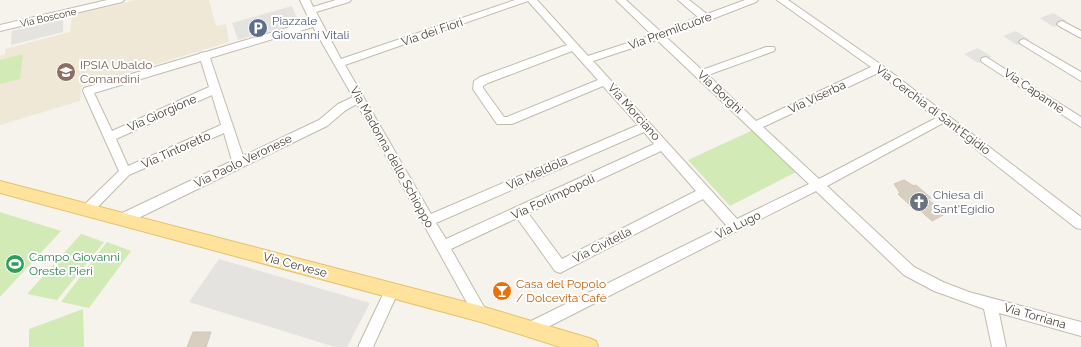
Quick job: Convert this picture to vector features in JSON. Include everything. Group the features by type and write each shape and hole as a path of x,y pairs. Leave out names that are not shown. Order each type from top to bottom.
{"main road":[{"name":"Via Cervese","path":"0,187 481,314 589,347"}],"street":[{"name":"Via Boscone","path":"0,28 119,0"},
{"name":"Via Madonna dello Schioppo","path":"305,0 316,23 360,98 442,248 481,314"},
{"path":"310,11 346,0"},
{"name":"Via dei Fiori","path":"340,64 524,0"},
{"name":"Via Morciano","path":"532,0 735,226"},
{"name":"Via Borghi","path":"621,0 818,185"},
{"path":"683,0 705,18"},
{"name":"Via Premilcuore","path":"586,60 659,36 753,0"},
{"name":"Via Cerchia di Sant'Egidio","path":"782,0 879,68 1081,223"},
{"path":"88,210 125,172 88,91 204,55 316,23"},
{"path":"1062,24 1081,35"},
{"path":"1024,42 1081,77"},
{"path":"574,46 484,80 478,84 478,89 501,121 508,121 605,81"},
{"path":"700,74 770,49"},
{"path":"204,55 239,163"},
{"name":"Via Capanne","path":"986,60 1081,123"},
{"name":"Via Viserba","path":"755,126 879,68"},
{"name":"Via Giorgione","path":"109,137 215,89"},
{"name":"Via Paolo Veronese","path":"123,219 323,123 342,107 360,98"},
{"name":"Via Lugo","path":"530,329 818,185 944,118"},
{"name":"Via Meldola","path":"428,221 646,126"},
{"name":"Via Tintoretto","path":"125,172 227,128"},
{"name":"Via Forlimpopoli","path":"442,248 663,145"},
{"name":"Via Torriana","path":"818,185 909,271 939,287 969,298 1081,329"},
{"name":"Via Civitella","path":"520,212 560,267 705,192"},
{"path":"365,347 392,290"},
{"path":"990,303 999,347"}],"shaded area":[{"name":"IPSIA Ubaldo Comandini","path":"136,0 209,0 216,26 226,24 229,42 81,87 80,101 0,125 0,56 5,54 5,49 70,32 72,15"},
{"name":"Piazzale Giovanni Vitali","path":"292,6 299,23 238,40 232,23"},
{"path":"1053,13 1067,21 1054,27 1040,18"},
{"path":"63,19 63,32 11,45 12,31"},
{"path":"1016,31 1030,40 1017,45 1003,36"},
{"path":"978,48 992,57 978,63 964,54"},
{"path":"219,259 370,303 347,347 335,347 189,302"}],"green space":[{"path":"23,54 20,79 0,84 0,60"},
{"path":"753,130 796,172 730,206 688,160"},
{"name":"Campo Giovanni Oreste Pieri","path":"0,212 61,231 0,297"},
{"path":"81,234 104,242 57,300 27,294"},
{"path":"107,242 131,251 89,308 61,302"},
{"path":"83,309 84,347 29,347 29,329"}],"building":[{"name":"Chiesa di Sant'Egidio","path":"904,180 914,186 916,185 931,198 928,199 945,214 932,221 915,206 912,207 898,194 900,193 894,184"},
{"path":"193,332 211,332 206,347 187,347"}],"place":[{"name":"Piazzale Giovanni Vitali","path":"258,28"},
{"name":"IPSIA Ubaldo Comandini","path":"66,72"},
{"name":"Chiesa di Sant'Egidio","path":"919,202"},
{"name":"Campo Giovanni Oreste Pieri","path":"15,264"},
{"name":"Casa del Popolo / Dolcevita Cafè","path":"502,291"}]}
